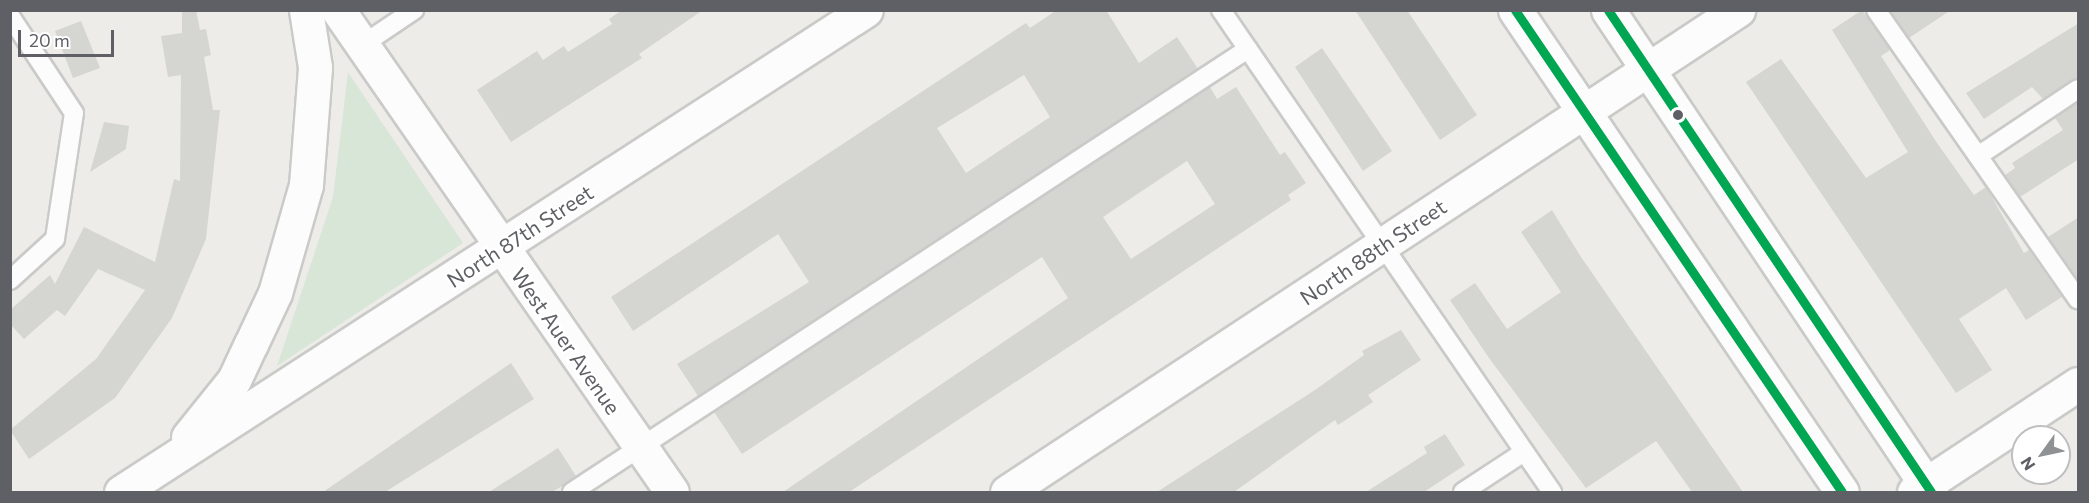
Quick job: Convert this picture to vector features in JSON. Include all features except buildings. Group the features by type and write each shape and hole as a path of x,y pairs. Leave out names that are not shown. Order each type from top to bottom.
{"street":[{"name":"North 87th Street","path":"171,458 234,380 275,292 306,186 315,67 306,10"},
{"name":"West Auer Avenue","path":"338,10 501,249 672,492"},
{"name":"North 87th Street","path":"121,492 501,249 866,10"},
{"path":"1515,10 1842,492"},
{"path":"1608,10 1924,490 2079,384"},
{"name":"North 88th Street","path":"1007,492 1385,246 1582,111 1738,10"}],"lane":[{"path":"362,45 414,10"},
{"path":"1221,10 1552,492"},
{"path":"1875,10 2079,300"},
{"path":"10,16 74,113 55,238 10,280"},
{"path":"572,492 1248,49"},
{"path":"1978,156 2079,89"},
{"path":"1463,492 1524,452"}],"green space":[{"path":"348,72 463,243 277,366 333,197"}],"transit line":[{"path":"1515,10 1842,492"},
{"path":"1608,10 1931,492"}]}
